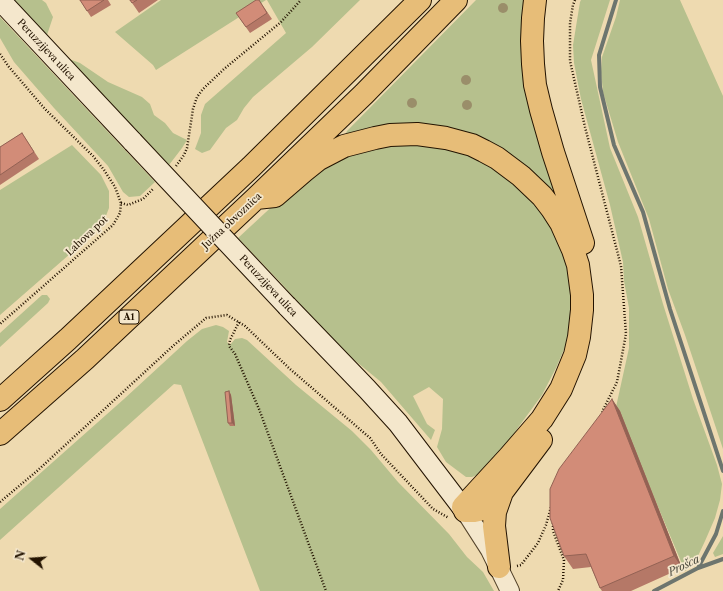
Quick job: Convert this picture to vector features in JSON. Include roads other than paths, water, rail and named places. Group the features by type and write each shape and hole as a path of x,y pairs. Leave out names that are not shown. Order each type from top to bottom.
{"highway":[{"name":"A1","path":"0,400 68,339 251,167 420,0"},
{"name":"Južna obvoznica","path":"0,434 85,359 256,198 364,94 456,0"},
{"path":"460,512 474,511 492,504 554,423 580,376 586,358 592,322 591,277 581,234 540,110 533,64 532,41 535,0"},
{"path":"256,198 276,196 304,171 319,160 344,146 390,135 417,134 446,138 466,143 497,158 532,185 552,209 561,223 573,250 579,270 582,310 575,355 561,389 542,419 460,512"},
{"path":"500,569 494,526 495,512 502,492"}],"main road":[{"name":"Peruzzijeva ulica","path":"0,0 287,306 367,389 398,424 460,512"}],"street":[{"name":"Peruzzijeva ulica","path":"460,512 486,544 510,591"}],"waterway":[{"path":"616,0 599,55 600,87 614,145 643,212 670,309 723,471"},
{"path":"698,568 716,534 723,511"},
{"name":"Prošca","path":"654,591 698,568 723,559"}]}
